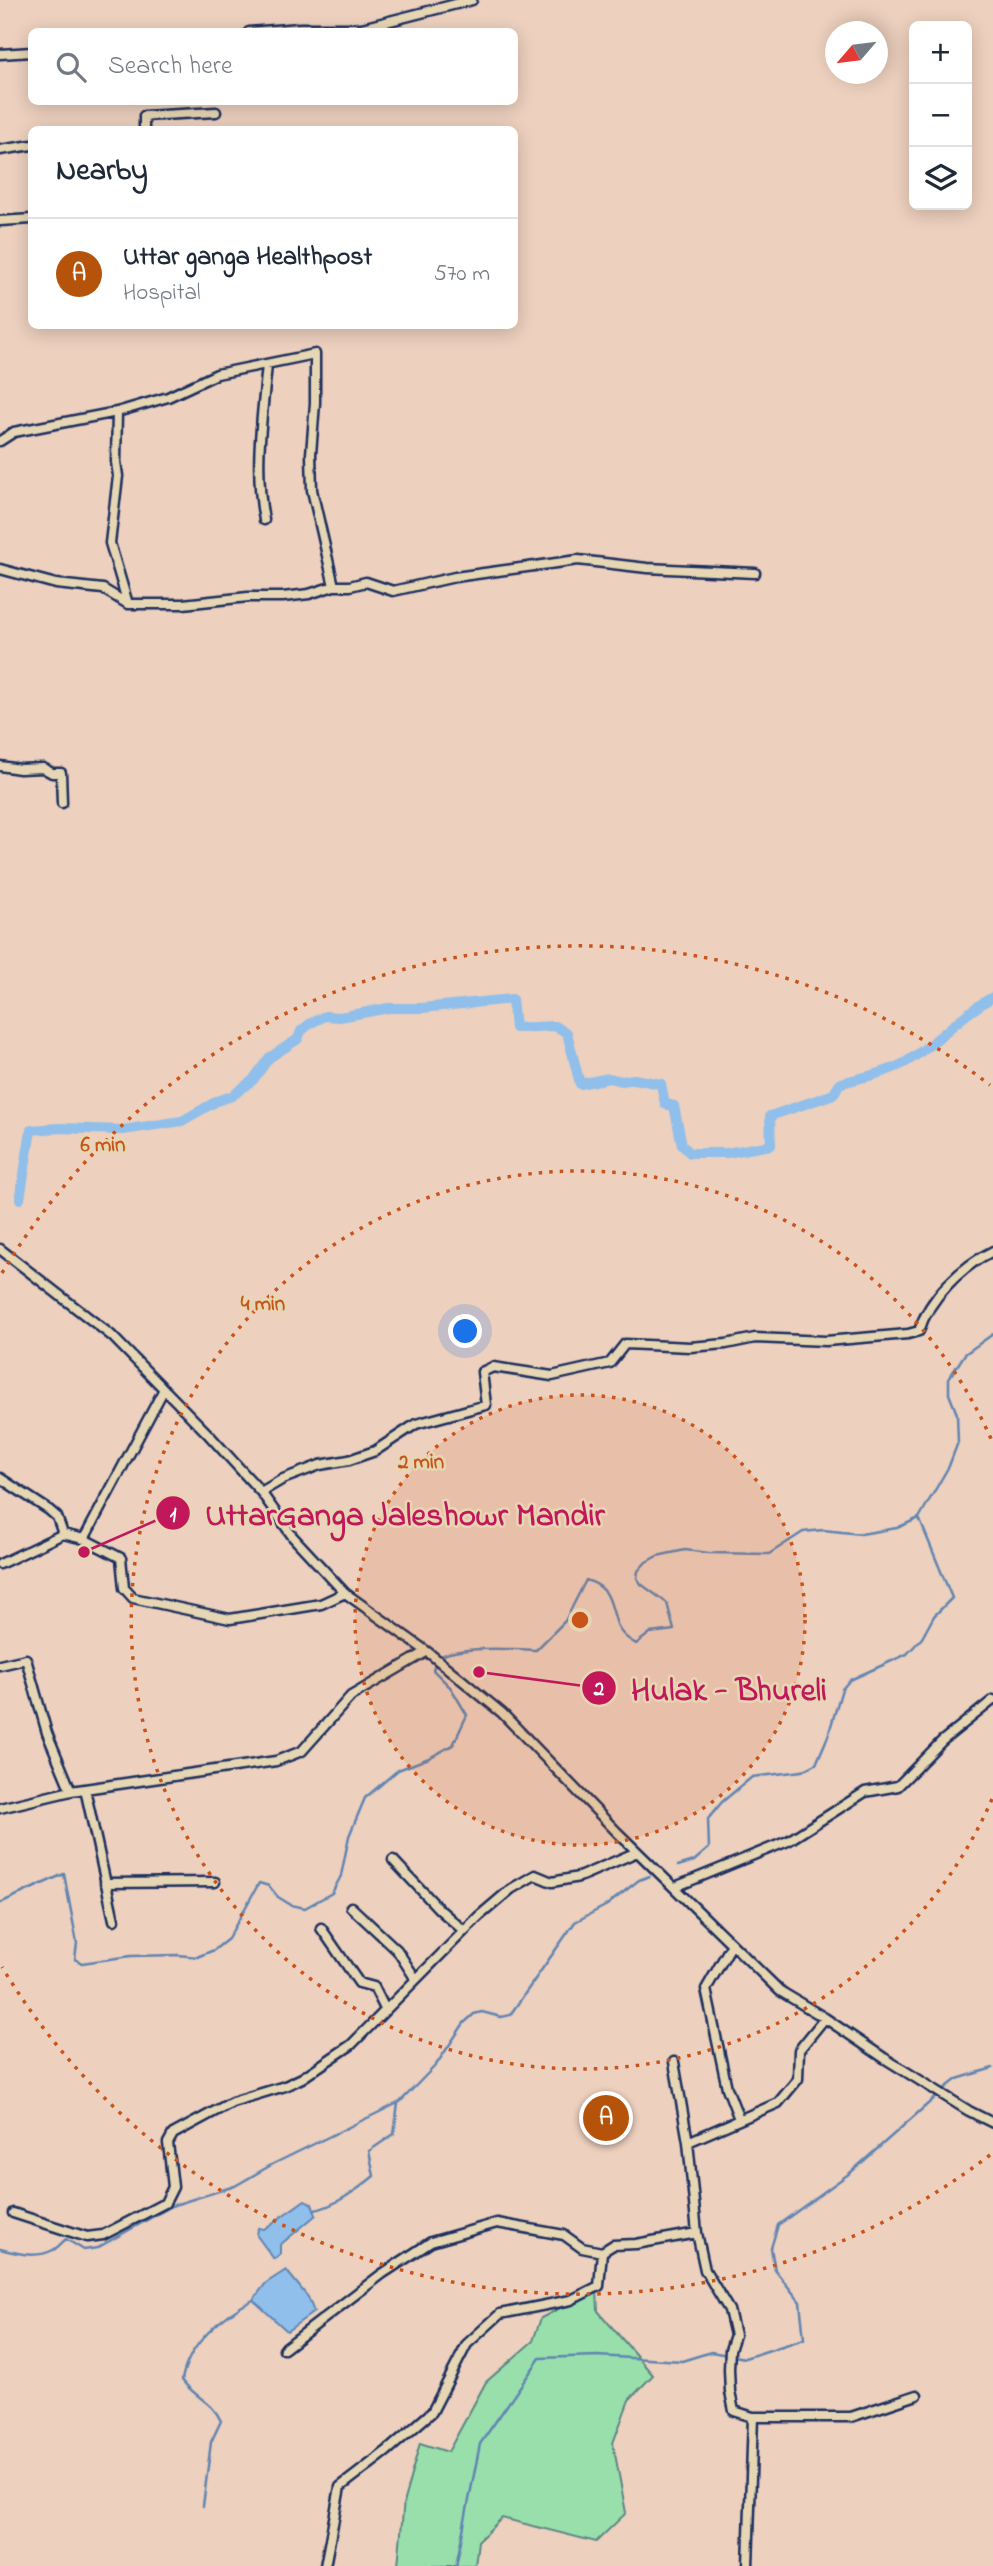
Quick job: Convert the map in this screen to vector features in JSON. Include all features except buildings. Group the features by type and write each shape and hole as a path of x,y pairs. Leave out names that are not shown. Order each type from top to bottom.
{"street":[{"path":"366,28 472,0"},
{"path":"290,28 331,28"},
{"path":"0,54 28,52"},
{"path":"144,126 144,116 216,113"},
{"path":"0,150 28,146"},
{"path":"0,221 28,219"},
{"path":"0,441 14,432 117,412 168,397 217,373 315,354 312,490 334,586"},
{"path":"264,520 259,494 258,462 267,365"},
{"path":"117,412 118,476 110,542 128,604"},
{"path":"0,569 56,584 103,590 128,604 183,604 248,597 283,597 366,582 393,591 455,577 578,560 647,568 755,573"},
{"path":"0,765 20,769 43,768 52,773 61,773 62,803"},
{"path":"0,1250 112,1336 261,1492 293,1537 345,1593 480,1692 637,1852 780,1992 993,2123"},
{"path":"261,1492 283,1479 320,1465 349,1460 375,1451 416,1424 486,1405 482,1372 493,1367 552,1376 610,1363 625,1344 690,1348 755,1338 826,1341 919,1331 925,1313 951,1282 979,1258 993,1251"},
{"path":"84,1539 164,1389"},
{"path":"0,1478 57,1517 63,1534"},
{"path":"0,1564 63,1534 84,1539 121,1558 124,1588 133,1598 230,1619 321,1604 345,1593"},
{"path":"0,1808 71,1791 276,1761 302,1751 351,1696 427,1653"},
{"path":"0,1665 26,1659 47,1732 71,1791"},
{"path":"675,1887 788,1841 865,1792 898,1786 942,1741 993,1700"},
{"path":"85,1789 114,1920"},
{"path":"13,2213 87,2237 103,2235 165,2203 173,2187 168,2143 173,2134 232,2102 302,2078 351,2045 463,1930 511,1889 535,1875 552,1882 579,1877 637,1852"},
{"path":"393,1860 439,1909 463,1930"},
{"path":"105,1883 215,1882"},
{"path":"351,1907 397,1950 415,1978"},
{"path":"321,1928 359,1983 374,1987 384,2009"},
{"path":"732,1944 706,1989 727,2088 739,2119"},
{"path":"688,2142 778,2103 798,2080 799,2050 825,2018"},
{"path":"674,2062 688,2142 697,2233 705,2270 729,2310 735,2335 730,2350 729,2369 734,2411 753,2417 852,2417 917,2395"},
{"path":"284,2349 382,2274 431,2242 498,2223 564,2235 582,2248 602,2252 613,2245 636,2244 697,2233"},
{"path":"325,2566 340,2487 432,2412 467,2344 500,2314 571,2300 599,2286 602,2252"},
{"path":"748,2566 753,2417"}],"green space":[{"path":"597,2289 598,2311 653,2375 629,2400 613,2443 626,2513 596,2542 502,2518 478,2541 475,2566 398,2566 404,2500 420,2443 448,2452 486,2382 533,2341 541,2318"}],"water":[{"path":"305,2200 312,2204 316,2215 280,2245 280,2254 274,2259 257,2236 258,2228 264,2229"},
{"path":"286,2270 308,2297 314,2312 287,2331 253,2300 266,2283"}],"waterway":[{"path":"20,1199 31,1130 123,1130 182,1121 217,1101 232,1096 253,1080 269,1058 298,1039 301,1031 311,1023 325,1016 340,1017 389,1008 422,1008 512,999 515,1028 555,1026 567,1033 580,1084 609,1078 661,1084 665,1104 674,1106 682,1145 690,1153 726,1153 771,1145 770,1116 834,1094 839,1084 906,1062 993,997"},
{"path":"0,1903 64,1874 77,1943 75,1959 82,1963 131,1956 197,1957 214,1950 228,1939 259,1883 269,1886 278,1897 291,1905 305,1908 332,1893 341,1876 349,1836 365,1798 398,1770 453,1745 467,1715 451,1688 433,1670 439,1657 474,1649 536,1650 565,1621 586,1580 605,1592 620,1631 636,1644 650,1633 674,1630 667,1603 637,1578 638,1571 646,1562 657,1556 685,1550 769,1554 803,1532 823,1530 861,1534 897,1528 919,1518 949,1466 958,1442 957,1414 949,1394 949,1378 965,1354 993,1334"},
{"path":"678,1866 694,1861 709,1848 708,1819 722,1802 752,1777 802,1771 816,1764 828,1736 842,1689 850,1680 907,1654 922,1638 934,1616 952,1598 919,1518"},
{"path":"0,2249 26,2254 47,2253 66,2239 84,2250 97,2248 174,2205 235,2186 273,2164 400,2102 436,2065 464,2023 474,2014 482,2012 501,2017 510,2015 575,1922 607,1905 639,1880 650,1876"},
{"path":"943,2090 957,2079 993,2068"},
{"path":"456,2566 480,2444 540,2358 597,2356 682,2361 711,2352 745,2358 804,2339 800,2302 775,2270 771,2248 778,2225 850,2173 938,2095"},
{"path":"314,2210 337,2202 374,2176 369,2151 394,2134 398,2103"},
{"path":"203,2506 211,2442 221,2421 213,2409 182,2380 191,2355 208,2332 253,2300"}],"place":[{"name":"UttarGanga Jaleshowr Mandir","path":"84,1552"},
{"name":"Hulak - Bhureli","path":"479,1672"},
{"name":"Uttar ganga Healthpost","path":"606,2118"}]}
